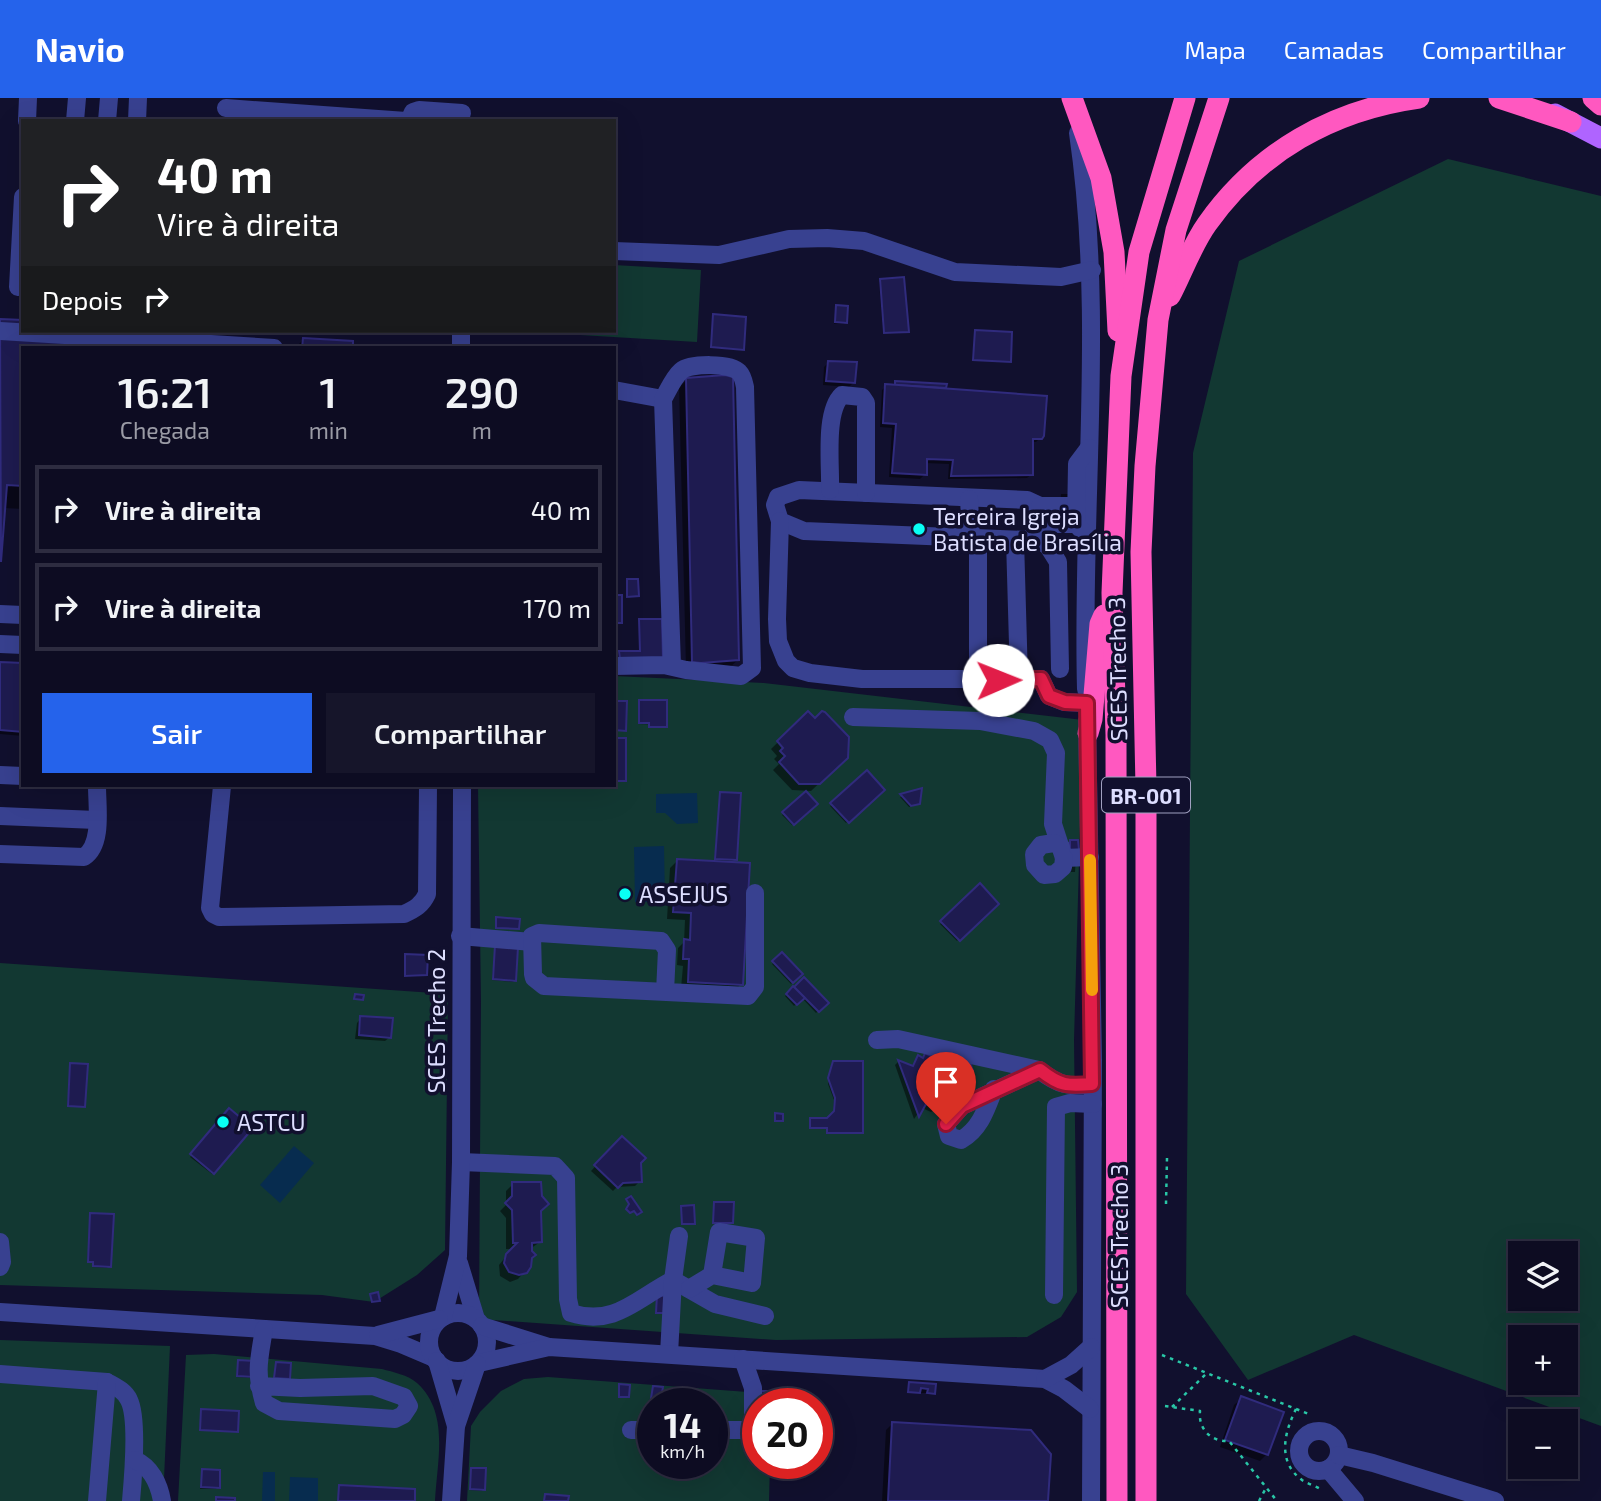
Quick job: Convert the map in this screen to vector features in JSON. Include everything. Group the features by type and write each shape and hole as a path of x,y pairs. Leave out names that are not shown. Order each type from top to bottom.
{"highway":[{"name":"SCES Trecho 3","path":"1117,1501 1116,736 1112,593 1121,376 1139,253 1185,98"},
{"name":"SCES Trecho 3","path":"1146,1501 1146,787 1141,552 1145,466 1158,320 1175,230 1220,98"},
{"path":"1158,320 1206,226 1244,179 1292,141 1347,114 1419,98"},
{"path":"1499,98 1571,122"},
{"path":"1593,98 1601,106"},
{"path":"1073,99 1101,178 1114,253 1121,376"},
{"path":"1088,733 1093,719 1100,624 1112,593"}],"main road":[{"path":"1526,98 1601,138"},
{"path":"1582,98 1601,106"}],"street":[{"path":"27,119 29,98"},
{"path":"75,119 77,98"},
{"path":"107,119 109,98"},
{"path":"137,119 138,98"},
{"path":"1073,99 1085,180 1092,270 1089,448 1079,522"},
{"path":"226,109 377,119"},
{"path":"408,119 413,112 419,110 462,110"},
{"path":"13,286 21,215"},
{"path":"616,251 719,255 789,239 827,238 864,241 955,272 1061,277 1092,270"},
{"path":"0,331 21,332"},
{"path":"32,333 242,346"},
{"path":"616,666 672,666 741,676 752,668 744,380 740,372 732,367 689,367 680,372 663,400 672,666"},
{"path":"616,390 663,400"},
{"path":"831,490 831,424 835,401 842,395 855,395 862,397 866,403 866,493"},
{"path":"1089,448 1077,464 1086,669 1090,857 1093,1104 1091,1501"},
{"path":"1038,522 1027,540 804,531 780,520 775,505 778,497 799,490 1027,500 1038,522 1048,546 1058,562 1060,668"},
{"path":"969,499 974,538 978,680"},
{"path":"780,520 778,641 786,661 793,668 810,673 862,679 978,680 1041,679 1060,668 1086,669"},
{"path":"1038,522 1079,522"},
{"path":"1015,540 1019,679"},
{"path":"0,614 21,615"},
{"path":"0,644 21,645"},
{"path":"1041,679 1049,696 1065,702 1087,703"},
{"path":"853,717 980,721 1034,731 1050,740 1056,753 1053,824 1063,852 1090,857"},
{"path":"0,775 21,776"},
{"path":"0,854 84,857 91,853 94,847 97,787"},
{"path":"222,787 210,908 213,914 219,917 404,914 415,909 423,903 427,894 428,787"},
{"name":"SCES Trecho 2","path":"441,1318 457,1256 461,1162 462,787"},
{"path":"0,816 96,820"},
{"path":"665,992 667,950 662,941 539,933 532,936 533,974 544,986 665,992 748,996 753,993 755,987 755,893"},
{"path":"460,936 532,942"},
{"path":"877,1040 898,1039 1040,1070 1055,1082 1068,1086 1092,1084"},
{"path":"994,1089 1040,1070"},
{"path":"1054,1295 1055,1082"},
{"path":"1056,1107 1069,1103 1093,1104"},
{"path":"461,1162 555,1166 566,1178 568,1298 571,1312 585,1317 617,1314 673,1280"},
{"path":"669,1354 673,1280 679,1236"},
{"path":"0,1242 0,1267"},
{"name":"SCES Trecho 2","path":"457,1256 463,1284 479,1322"},
{"path":"689,1289 712,1275"},
{"path":"673,1280 715,1304 765,1317"},
{"path":"0,1312 375,1336 401,1344 452,1370 469,1369 477,1364 549,1347"},
{"path":"375,1336 460,1313 549,1347 1045,1379 1090,1409"},
{"path":"441,1318 434,1326 429,1342 456,1426"},
{"path":"451,1501 456,1426 477,1364 487,1345 479,1322"},
{"path":"264,1329 257,1370 264,1387 264,1403 279,1410 395,1419 403,1415 409,1406 404,1396 373,1386 264,1387"},
{"path":"1045,1379 1071,1365 1091,1347"},
{"path":"743,1359 752,1388"},
{"path":"752,1388 771,1361"},
{"path":"0,1374 107,1382 122,1390 130,1401 135,1460 131,1501"},
{"path":"97,1501 107,1382"},
{"path":"631,1430 637,1430"},
{"path":"1315,1430 1325,1431 1333,1436 1338,1444 1339,1455 1328,1469 1309,1469 1301,1462 1298,1452 1300,1443 1306,1435 1315,1430"},
{"path":"1339,1455 1385,1466 1495,1501"},
{"path":"135,1460 154,1476 162,1501"},
{"path":"1328,1469 1355,1501"}],"path":[{"path":"1162,1355 1311,1415"},
{"path":"1172,1407 1206,1374"},
{"path":"1162,1406 1200,1411 1199,1419 1205,1432 1216,1439 1228,1441 1276,1501"},
{"path":"1296,1409 1284,1446 1286,1458 1304,1482 1321,1488 1327,1494"},
{"path":"1258,1501 1266,1488"}],"green space":[{"path":"1448,159 1601,196 1601,1426 1578,1418 1578,1409 1555,1409 1517,1395 1578,1395 1578,1325 1508,1325 1508,1392 1354,1335 1248,1380 1186,1294 1193,453 1239,261"},
{"path":"616,265 701,270 697,342 580,335 616,333"},
{"path":"616,676 764,683 1083,720 1074,1040 1077,1292 1061,1317 1027,1337 776,1340 479,1319 481,1002 478,787 616,787"},
{"name":"ASTCU","path":"0,963 448,994 445,1250 417,1275 374,1302 322,1295 0,1285"},
{"path":"0,1340 170,1346 163,1501 0,1501"},
{"path":"214,1354 382,1369 413,1380 427,1395 438,1423 439,1454 435,1501 178,1501 186,1355"},
{"path":"548,1377 694,1388 637,1388 637,1479 728,1479 728,1391 742,1392 742,1479 770,1479 769,1501 467,1501 471,1426 480,1412 501,1391 524,1379"}],"water":[{"path":"697,793 698,823 677,824 665,813 656,813 656,794"},
{"path":"664,846 665,902 635,902 634,847"},
{"path":"294,1146 314,1163 280,1203 260,1185"},
{"path":"263,1472 275,1472 275,1501 262,1501"},
{"path":"290,1477 318,1478 318,1501 289,1501"}],"building":[{"path":"904,277 909,332 884,333 880,279"},
{"path":"836,305 848,306 847,323 835,322"},
{"path":"713,314 746,317 744,350 711,347"},
{"path":"0,319 21,320 21,333 130,333 129,346 21,346 21,486 7,485 1,562"},
{"path":"975,330 1012,332 1011,362 973,360"},
{"path":"303,338 353,341 353,346 302,346"},
{"path":"828,361 857,362 855,383 826,381"},
{"path":"725,375 733,377 739,660 701,663 692,662 686,378"},
{"path":"895,381 947,384 946,388 895,385"},
{"path":"885,384 1047,396 1044,436 1042,439 1033,439 1033,475 951,476 953,460 927,459 927,475 892,473 896,424 883,423"},
{"path":"627,579 638,579 639,596 627,597"},
{"path":"616,595 622,595 622,623 616,623"},
{"path":"639,619 662,619 663,659 620,659 619,651 640,651"},
{"path":"0,662 21,663 21,732 0,730"},
{"path":"639,700 667,700 667,727 649,727 649,723 639,723"},
{"path":"616,701 627,701 626,731 616,730"},
{"path":"808,711 815,718 822,711 825,712 849,737 848,758 820,784 799,784 779,762 785,756 777,741"},
{"path":"616,738 626,738 626,781 616,781"},
{"path":"867,770 885,790 849,823 830,803"},
{"path":"922,788 920,804 911,806 900,794"},
{"path":"806,791 818,804 794,825 782,812"},
{"path":"720,792 741,793 737,860 715,859"},
{"path":"1070,840 1078,840 1079,850 1070,850"},
{"path":"677,859 750,863 743,985 688,982 689,959 683,959 684,939 690,940 691,913 673,912"},
{"path":"980,883 999,904 960,941 940,921"},
{"path":"496,917 520,919 519,929 496,928"},
{"path":"495,945 518,947 516,981 493,979"},
{"path":"782,952 803,974 793,983 772,961"},
{"path":"405,954 428,955 427,975 405,976"},
{"path":"804,977 829,1003 819,1012 794,987"},
{"path":"793,986 805,998 797,1005 786,994"},
{"path":"355,994 364,995 363,1000 354,999"},
{"path":"360,1016 393,1018 391,1038 359,1035"},
{"path":"925,1053 946,1063 951,1053 970,1062 973,1071 963,1091 953,1086 944,1105 936,1108 926,1104 919,1117 898,1060 913,1066 918,1055 923,1058"},
{"path":"833,1061 863,1061 863,1133 827,1133 827,1128 810,1128 810,1118 827,1118 834,1111 835,1098 828,1078"},
{"path":"70,1063 88,1064 85,1107 68,1106"},
{"path":"229,1108 253,1128 214,1174 190,1154"},
{"path":"775,1113 783,1114 783,1121 775,1121"},
{"path":"622,1136 646,1158 641,1163 642,1182 623,1183 618,1188 594,1165"},
{"path":"512,1182 541,1182 542,1196 549,1204 541,1211 542,1242 532,1243 532,1251 536,1255 532,1258 527,1273 519,1275 509,1272 504,1263 506,1254 517,1243 513,1243 512,1210 505,1203 512,1196"},
{"path":"631,1196 642,1212 637,1215 626,1209 629,1204 626,1199"},
{"path":"714,1202 734,1202 733,1223 713,1223"},
{"path":"694,1205 695,1224 682,1224 681,1206"},
{"path":"90,1213 114,1214 111,1267 93,1266 93,1262 88,1262"},
{"path":"378,1292 380,1301 372,1302 370,1294"},
{"path":"657,1295 665,1296 665,1313 656,1313"},
{"path":"238,1360 255,1361 254,1377 237,1376"},
{"path":"276,1362 291,1363 290,1379 274,1378"},
{"path":"909,1382 936,1384 935,1394 927,1393 928,1389 921,1388 920,1393 908,1392"},
{"path":"619,1384 630,1385 629,1397 619,1397"},
{"path":"1241,1396 1284,1412 1268,1455 1225,1440"},
{"path":"201,1409 239,1411 238,1432 200,1430"},
{"path":"892,1422 1031,1430 1051,1454 1048,1501 888,1501"},
{"path":"471,1468 486,1468 485,1490 470,1489"},
{"path":"202,1469 220,1470 220,1488 201,1487"},
{"path":"339,1485 415,1489 415,1501 338,1501"},
{"path":"545,1494 569,1496 568,1501 544,1501"},
{"path":"216,1497 235,1498 235,1501 216,1501"}],"slow traffic":[{"path":"1090,860 1092,990"}],"place":[{"name":"Terceira Igreja Batista de Brasília","path":"919,529"},
{"name":"ASSEJUS","path":"625,894"},
{"name":"ASTCU","path":"223,1122"}],"route":[{"path":"946,1124 962,1106 1040,1070 1055,1082 1068,1086 1092,1084 1087,703 1065,702 1049,696 1041,679 998,680"}]}
